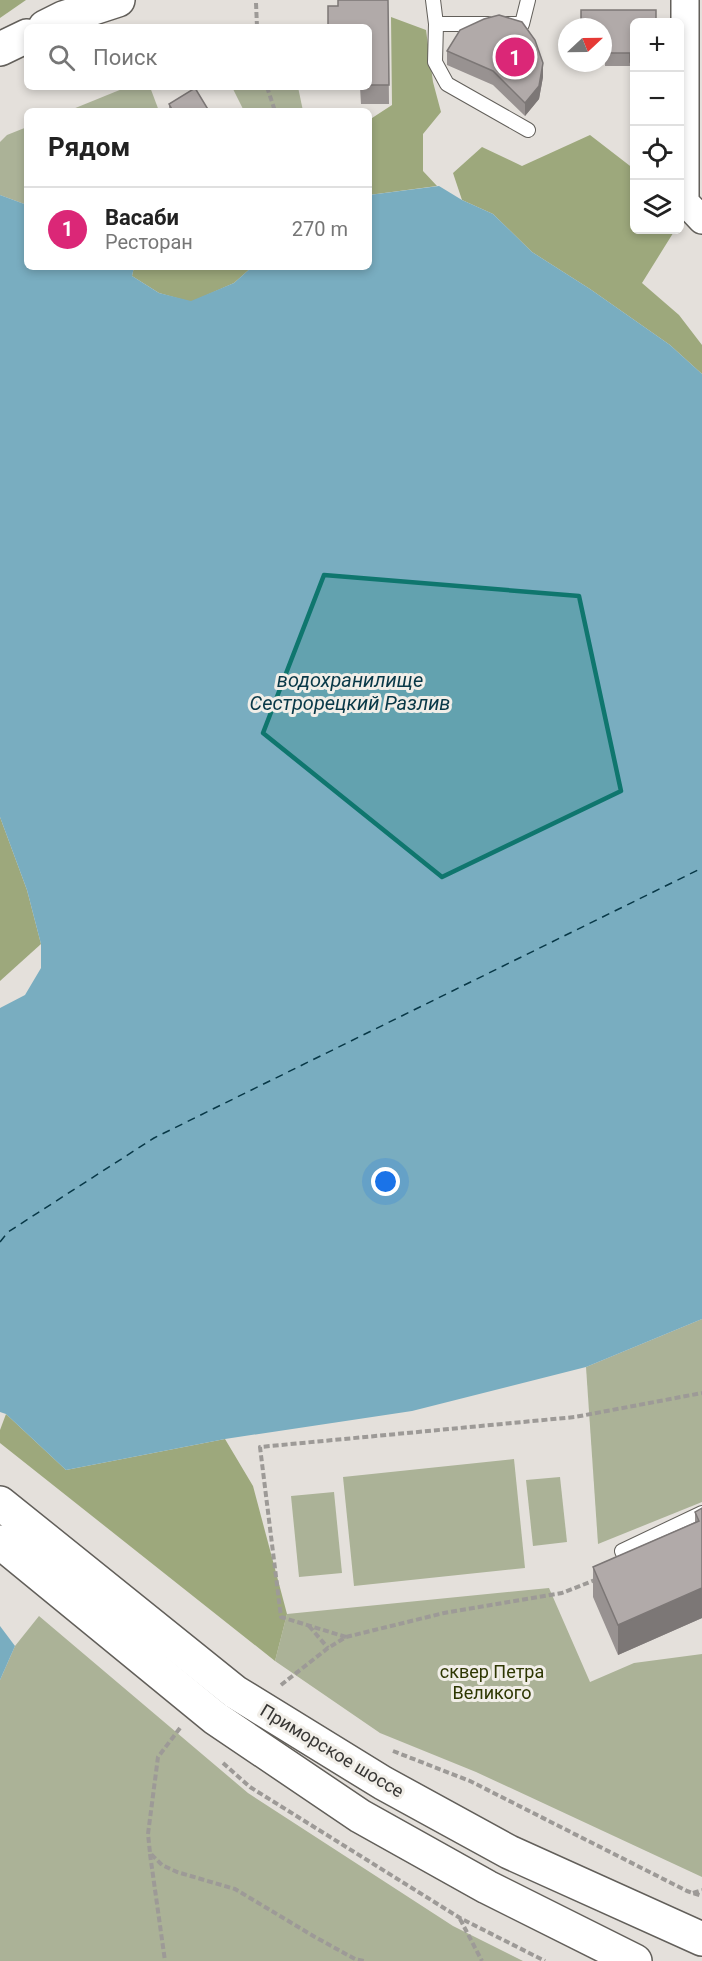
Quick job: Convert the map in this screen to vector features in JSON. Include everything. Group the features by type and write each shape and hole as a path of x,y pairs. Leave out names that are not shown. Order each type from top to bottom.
{"main road":[{"path":"51,24 118,0"},
{"path":"0,49 24,37"},
{"name":"Приморское шоссе","path":"0,1503 235,1692 383,1783 509,1852 702,1939"},
{"name":"Приморское шоссе","path":"0,1542 215,1719 360,1816 487,1887 635,1961"}],"street":[{"path":"685,0 686,202 702,220"}],"lane":[{"path":"433,0 436,24 435,62 447,84 528,130"},
{"path":"436,24 522,24 528,0"},
{"path":"629,1566 622,1551 702,1513"}],"path":[{"path":"256,3 257,24"},
{"path":"268,90 274,108"},
{"path":"346,1637 281,1617 260,1447 575,1417 702,1393"},
{"path":"276,1689 328,1648 346,1637 444,1612 562,1593 629,1566"},
{"path":"308,1625 328,1648"},
{"path":"165,1961 148,1834 158,1757 181,1727"},
{"path":"386,1748 470,1781 702,1896"},
{"path":"150,1853 162,1865 177,1872 235,1890 315,1937 363,1961"},
{"path":"692,1893 702,1890"},
{"path":"460,1918 483,1961"}],"highlighted area":[{"path":"324,575 579,596 621,791 442,877 263,733"}],"green space":[{"path":"0,0 26,0 0,18"},
{"path":"391,17 426,30 433,82 441,112 423,134 423,171 437,186 372,195 372,118 392,105"},
{"path":"120,90 151,90 158,108 75,108"},
{"path":"234,90 299,90 302,108 242,108"},
{"path":"24,128 24,204 0,195 0,142 7,135"},
{"path":"590,135 630,166 630,234 673,234 642,283 679,315 702,345 702,374 670,345 532,252 493,214 462,200 453,173 482,147 522,166"},
{"path":"133,270 249,270 234,283 191,302 159,293 132,276"},
{"path":"0,817 27,890 41,944 0,981"},
{"path":"702,1319 702,1502 598,1544 586,1367"},
{"path":"6,1414 66,1470 225,1439 253,1486 287,1614 275,1661 0,1443 0,1430"},
{"path":"514,1459 525,1568 354,1586 343,1477"},
{"path":"560,1477 567,1542 533,1546 526,1480"},
{"path":"334,1492 342,1573 299,1577 291,1496"},
{"name":"сквер Петра Великого","path":"549,1588 590,1682 634,1663 702,1654 702,1877 476,1772 380,1733 275,1661 287,1614"},
{"path":"39,1616 248,1793 453,1926 523,1961 0,1961 0,1680 15,1646"}],"water":[{"name":"водохранилище Сестрорецкий Разлив","path":"439,186 462,200 493,214 532,252 670,345 702,374 702,1319 586,1367 412,1411 225,1439 66,1470 6,1414 0,1412 0,1008 25,995 41,968 41,944 27,890 0,817 0,195 24,204 24,270 133,270 132,276 159,293 191,301 234,283 249,270 372,270 372,195"},
{"path":"0,1626 15,1646 0,1680"}],"building":[{"path":"338,0 388,0 389,85 372,85 372,24 328,24 328,6 338,6"},
{"path":"581,10 656,10 656,18 630,18 630,53 612,53 612,18 581,18"},
{"path":"499,15 522,22 535,40 543,63 539,86 525,103 493,71 447,51 460,30"},
{"path":"192,90 196,90 207,108 171,108 169,104"},
{"path":"702,1508 702,1588 618,1625 593,1567 699,1521 695,1512"}],"ferry route":[{"path":"0,1242 8,1232 154,1138 702,868"}],"place":[{"name":"Васаби","path":"515,57"}]}
